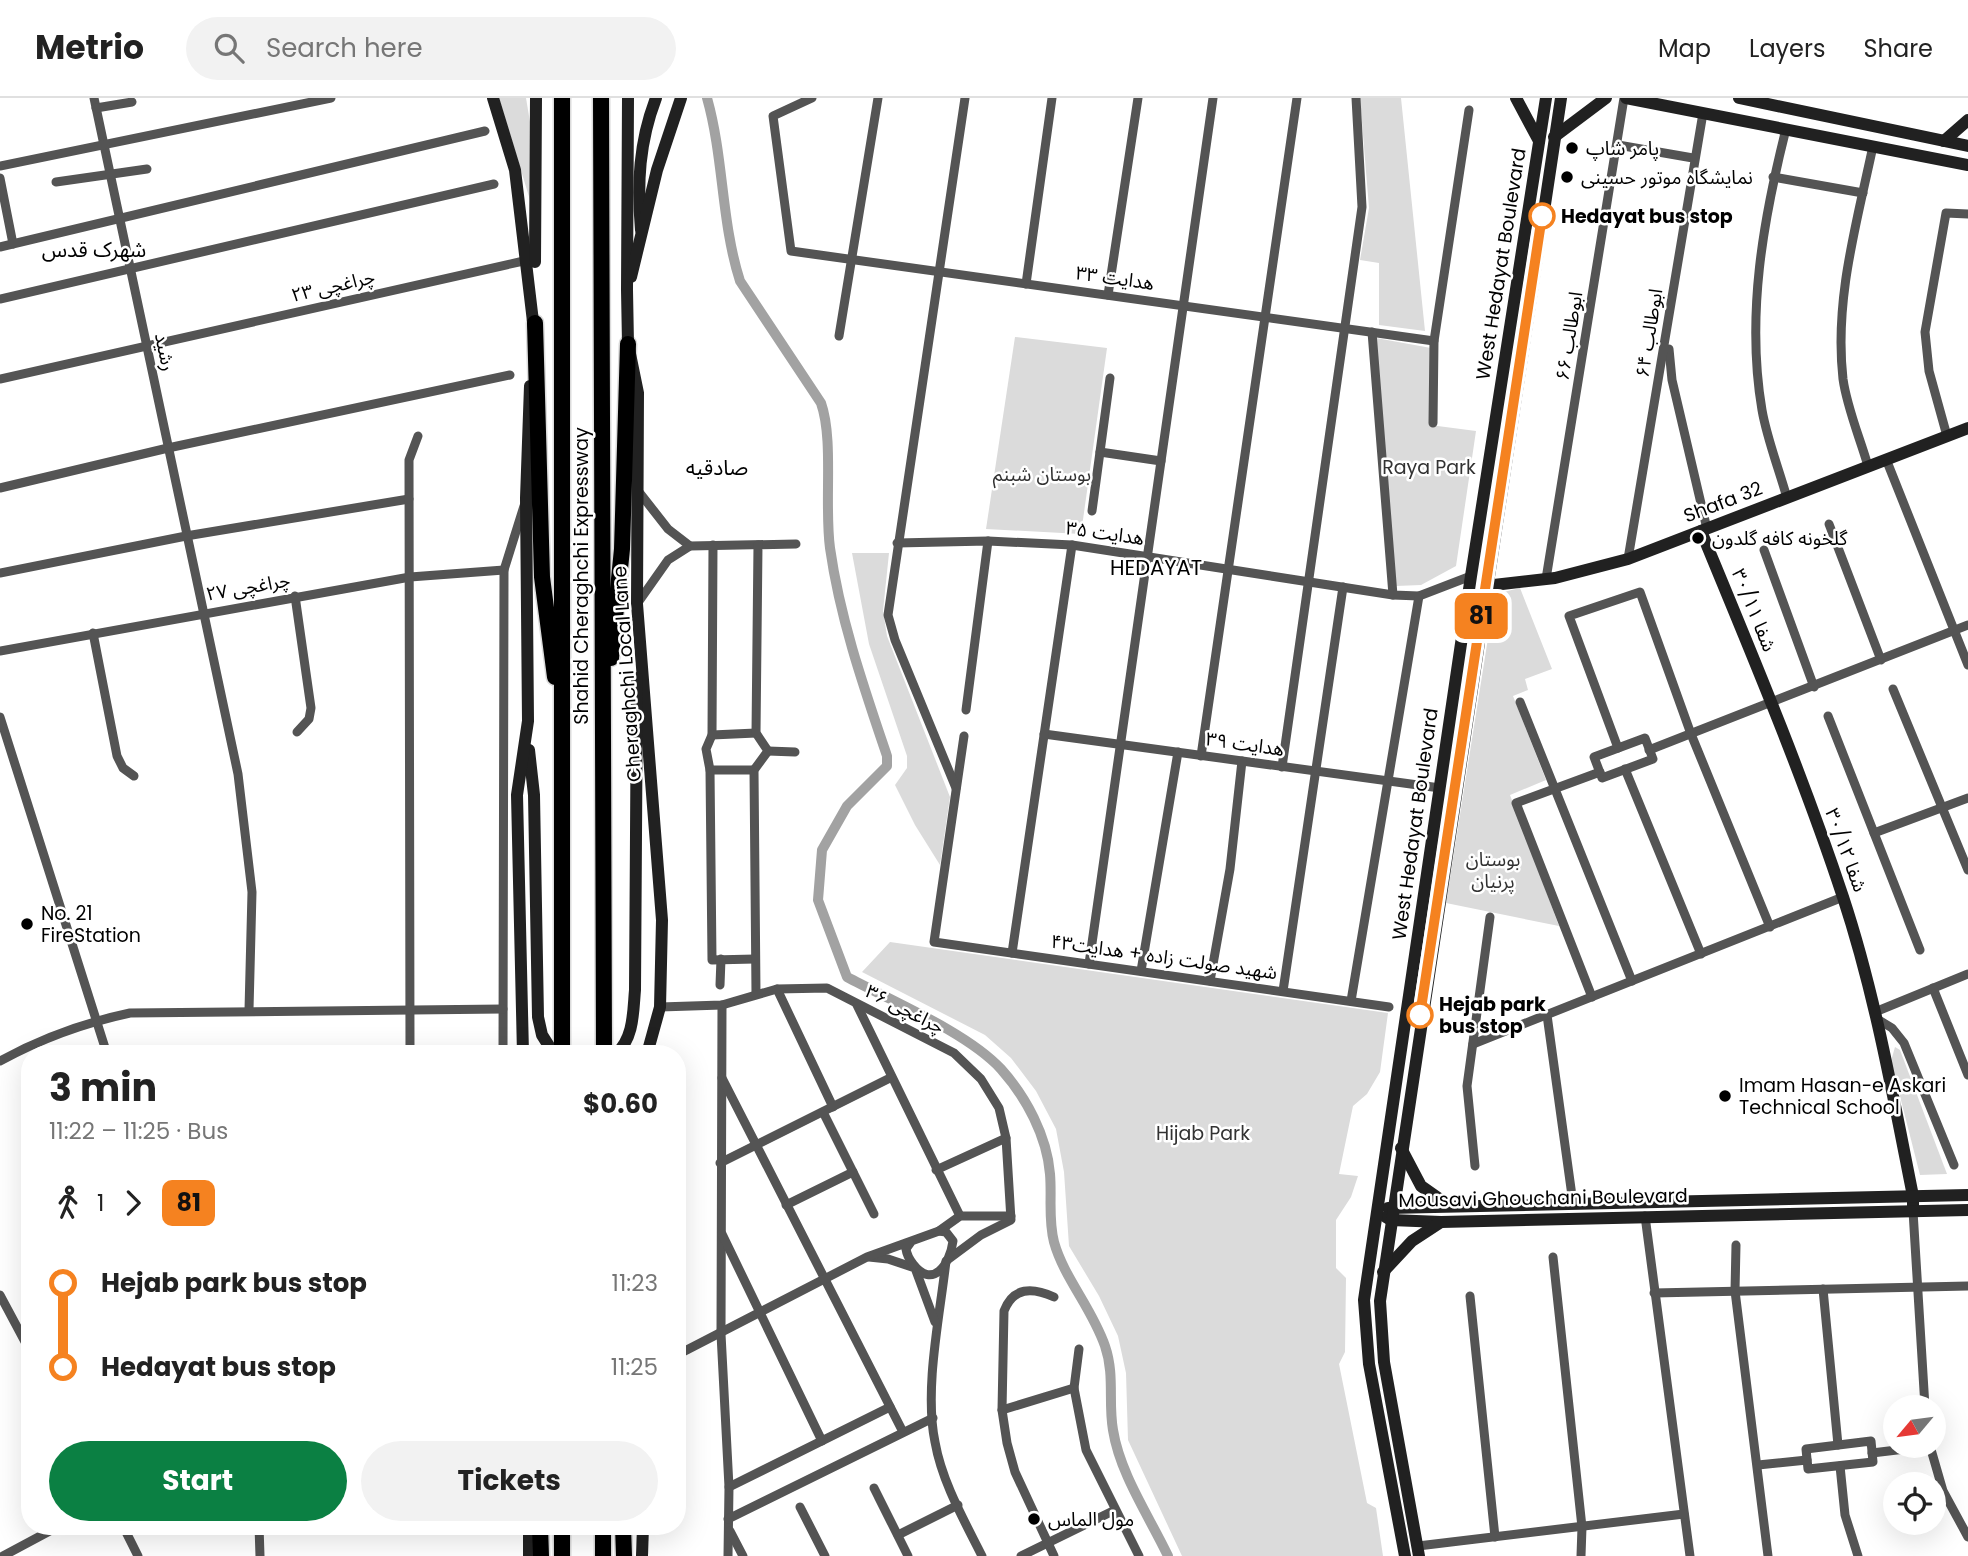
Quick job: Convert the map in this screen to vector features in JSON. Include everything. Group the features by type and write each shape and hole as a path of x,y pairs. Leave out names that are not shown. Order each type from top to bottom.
{"highway":[{"name":"Shahid Cheraghchi Expressway","path":"562,98 562,1045"},
{"name":"Shahid Cheraghchi Expressway","path":"601,98 604,1045"},
{"path":"535,323 542,577 562,718"},
{"path":"603,702 615,631 622,549 628,344"},
{"path":"540,1535 541,1556"},
{"path":"562,1535 562,1556"},
{"path":"603,1535 603,1556"},
{"path":"623,1535 624,1556"}],"main road":[{"path":"493,98 515,170 535,323"},
{"path":"536,98 535,323 526,498 527,732 534,794 538,1017 541,1035 548,1045"},
{"name":"Cheraghchi Local Lane","path":"628,98 628,344 638,393 638,604 660,866 663,967 660,1007 649,1045"},
{"path":"642,244 639,163 643,138 656,98"},
{"path":"627,290 642,244 657,170 681,98"},
{"path":"1516,98 1540,141"},
{"name":"West Hedayat Boulevard","path":"1405,1556 1364,1329 1365,1290 1471,576 1546,98"},
{"name":"West Hedayat Boulevard","path":"1419,1551 1384,1362 1380,1315 1383,1272 1561,98"},
{"path":"1554,137 1606,98"},
{"path":"1625,98 1968,165"},
{"path":"1740,98 1968,146"},
{"path":"1944,141 1968,120"},
{"name":"Shafa 32","path":"1485,586 1546,579 1628,559 1968,428"},
{"path":"1490,451 1505,454"},
{"name":"شفا ۳۰/۱۱","path":"1704,530 1772,704"},
{"path":"623,1045 632,1025 635,990 638,604"},
{"name":"شفا ۳۰/۱۲","path":"1772,704 1843,898 1876,1015 1913,1196 1913,1211"},
{"path":"523,1045 517,794 527,732"},
{"path":"1424,899 1438,900"},
{"path":"1401,1148 1421,1186 1452,1206"},
{"name":"Mousavi Ghouchani Boulevard","path":"1392,1214 1452,1206 1968,1195"},
{"name":"Mousavi Ghouchani Boulevard","path":"1377,1210 1441,1222 1968,1210"},
{"path":"1383,1272 1412,1241 1441,1222"},
{"path":"528,1535 529,1556"},
{"path":"642,1556 643,1535"}],"street":[{"path":"0,166 331,98"},
{"name":"هدایت ۳۳","path":"812,98 773,116 791,251 1434,341"},
{"path":"839,336 878,98"},
{"path":"956,789 895,640 888,615 937,271 965,98"},
{"path":"1026,284 1052,98"},
{"path":"1108,295 1138,98"},
{"path":"1089,964 1213,98"},
{"path":"1201,755 1297,98"},
{"path":"1282,767 1306,581 1362,207 1356,98"},
{"name":"ابوطالب ۶۶","path":"1546,579 1625,98"},
{"path":"95,103 131,102"},
{"name":"رشید","path":"95,103 239,774 251,878 248,1010"},
{"path":"1433,422 1434,341 1469,110"},
{"name":"ابوطالب ۶۴","path":"1628,559 1667,337 1693,158 1703,113"},
{"path":"1786,129 1773,177 1758,270 1755,331 1762,411 1787,498"},
{"path":"0,247 485,131"},
{"path":"1618,145 1693,158"},
{"path":"1868,467 1843,380 1842,324 1847,268 1873,146"},
{"path":"56,183 148,169"},
{"path":"1773,177 1863,193"},
{"path":"0,178 13,244"},
{"path":"0,299 494,184"},
{"path":"1947,436 1929,371 1925,332 1946,212 1968,214"},
{"name":"چراغچی ۲۳","path":"0,379 528,260"},
{"path":"1372,332 1393,595"},
{"path":"1667,337 1672,380 1704,530"},
{"path":"0,488 167,448 510,375"},
{"path":"1092,511 1110,378"},
{"path":"410,1045 409,460 418,436"},
{"path":"1100,452 1161,461"},
{"path":"1886,459 1968,665"},
{"path":"639,492 667,529 690,546"},
{"path":"503,1045 504,570 526,498"},
{"path":"0,573 186,536 409,499"},
{"path":"1829,524 1881,660"},
{"path":"966,710 988,541"},
{"name":"هدایت ۳۵","path":"897,543 988,541 1072,545 1393,595 1419,596 1471,576"},
{"path":"638,604 668,560 690,546 796,544"},
{"path":"712,545 712,735 706,749 710,770 712,960 755,959"},
{"path":"758,545 756,733 768,751"},
{"path":"1012,953 1072,545"},
{"path":"1764,550 1814,687"},
{"name":"چراغچی ۲۷","path":"0,651 410,577 504,570"},
{"path":"1283,991 1318,772 1343,587"},
{"path":"1618,748 1569,616 1640,592 1691,734 1770,927"},
{"path":"295,596 311,708 309,719 297,732"},
{"path":"1351,1001 1419,596"},
{"path":"1649,750 1968,625"},
{"path":"93,633 117,756 123,768 134,776"},
{"path":"1894,690 1968,870"},
{"path":"1520,702 1632,981"},
{"path":"1828,716 1920,950"},
{"path":"0,717 104,1045"},
{"path":"712,735 756,733"},
{"name":"هدایت ۳۹","path":"1044,734 1440,788"},
{"path":"956,789 964,736"},
{"path":"1645,738 1649,750 1653,759 1602,778 1594,757 1645,738"},
{"path":"768,751 795,752"},
{"path":"756,994 754,770 768,751"},
{"path":"1141,971 1178,752"},
{"path":"1210,981 1230,869 1242,761"},
{"path":"1625,769 1701,954"},
{"path":"710,770 754,770"},
{"path":"1592,997 1516,803 1600,772"},
{"name":"شهید صولت زاده + هدایت۴۳","path":"956,789 934,942 1389,1007"},
{"path":"1874,833 1968,798"},
{"path":"1473,1044 1843,898"},
{"path":"1475,1166 1467,1086 1490,917"},
{"path":"720,985 721,959"},
{"path":"1954,1165 1904,1043 1892,1028 1876,1015 1968,974"},
{"name":"چراغچی ۳۶","path":"660,1007 722,1005 778,989 827,988 954,1053 981,1079 999,1108 1006,1138 1011,1218"},
{"path":"1933,988 1968,1075"},
{"path":"778,989 833,1107"},
{"path":"722,1005 721,1334 729,1487 729,1556"},
{"path":"857,1005 890,1078 960,1216"},
{"path":"29,1045 96,1021 130,1013 503,1009"},
{"path":"1547,1015 1573,1203"},
{"path":"0,1061 21,1049"},
{"path":"721,1076 903,1432"},
{"path":"720,1163 890,1078"},
{"path":"823,1112 874,1214"},
{"path":"936,1170 1006,1138"},
{"path":"786,1205 853,1172"},
{"path":"1913,1211 1924,1395"},
{"path":"686,1351 867,1257 939,1231 960,1216 1011,1218"},
{"path":"1645,1216 1690,1556"},
{"path":"982,1556 940,1466 933,1418 936,1326 946,1261 981,1235 1011,1218"},
{"path":"720,1230 762,1312 822,1441"},
{"path":"867,1257 888,1259 915,1268 922,1275 932,1276 940,1272 953,1241 946,1232 939,1231"},
{"path":"911,1242 906,1252 915,1268 936,1326"},
{"path":"1736,1245 1735,1291 1768,1556"},
{"path":"1553,1257 1582,1527 1581,1556"},
{"path":"1654,1293 1968,1286"},
{"path":"1823,1289 1838,1445"},
{"path":"1054,1297 1040,1291 1018,1291 1009,1298 1004,1311 1002,1410 1015,1472 1054,1556"},
{"path":"0,1295 21,1334"},
{"path":"1470,1296 1495,1538"},
{"path":"1079,1349 1074,1388 1086,1450 1139,1556"},
{"path":"1002,1410 1074,1388"},
{"path":"729,1487 890,1407"},
{"path":"728,1522 933,1418"},
{"path":"1871,1441 1872,1452 1873,1462 1808,1469 1805,1449 1871,1441"},
{"path":"1872,1452 1883,1451"},
{"path":"1933,1458 1943,1491 1968,1537"},
{"path":"1758,1465 1807,1460"},
{"path":"1840,1466 1845,1515 1858,1556"},
{"path":"874,1488 908,1556"},
{"path":"898,1535 958,1505"},
{"path":"800,1507 825,1556"},
{"path":"1021,1556 1115,1510"},
{"path":"1419,1551 1495,1538 1684,1514"},
{"path":"728,1522 743,1556"},
{"path":"3,1556 42,1535"},
{"path":"128,1535 138,1556"},
{"path":"259,1535 260,1556"},
{"path":"1683,1556 1688,1539"}],"green space":[{"path":"499,98 526,98 530,122 530,200"},
{"path":"1360,98 1401,98 1425,331 1379,325 1379,263 1360,260 1369,208"},
{"name":"بوستان شبنم","path":"1015,337 1107,348 1081,534 986,529"},
{"name":"Raya Park","path":"1376,338 1431,348 1430,425 1476,431 1456,566 1421,585 1396,586"},
{"path":"852,553 889,553 883,611 887,636 950,797 940,865 915,825 895,785 907,768 907,756 869,644"},
{"name":"بوستان پرنیان","path":"1520,588 1552,669 1525,679 1528,690 1513,696 1546,780 1510,795 1559,926 1446,903 1495,594"},
{"name":"Hijab Park","path":"890,942 1388,1013 1380,1072 1367,1094 1353,1106 1339,1174 1358,1176 1351,1197 1336,1220 1336,1268 1346,1278 1345,1352 1339,1364 1367,1503 1376,1508 1383,1556 1182,1556 1128,1440 1126,1373 1118,1336 1099,1296 1069,1246 1064,1172 1056,1129 1036,1091 1011,1058 985,1035 862,972"},
{"path":"1895,1047 1900,1050 1947,1174 1920,1175 1891,1061"}],"waterway":[{"path":"707,98 717,144 729,236 740,281 821,403 827,435 828,531 834,575 854,653 887,756 887,766 847,806 822,850 818,900 847,977 950,1030 987,1056 1019,1092 1034,1118 1048,1160 1054,1242 1064,1268 1105,1346 1111,1378 1113,1430 1122,1463 1168,1556"}],"bus line":[{"name":"81","path":"1420,1015 1542,216"}],"place":[{"name":"پامر شاپ","path":"1572,148"},
{"name":"نمایشگاه موتور حسینی","path":"1567,177"},
{"name":"Hedayat bus stop","path":"1542,216"},
{"name":"گلخونه کافه گلدون","path":"1698,538"},
{"name":"No. 21 FireStation","path":"27,924"},
{"name":"Hejab park bus stop","path":"1420,1015"},
{"name":"Imam Hasan-e Askari Technical School","path":"1725,1096"},
{"name":"مول الماس","path":"1034,1519"}],"district":[{"name":"شهرک قدس","path":"94,249"},
{"name":"صادقیه","path":"717,467"},
{"name":"HEDAYAT","path":"1156,567"}]}
